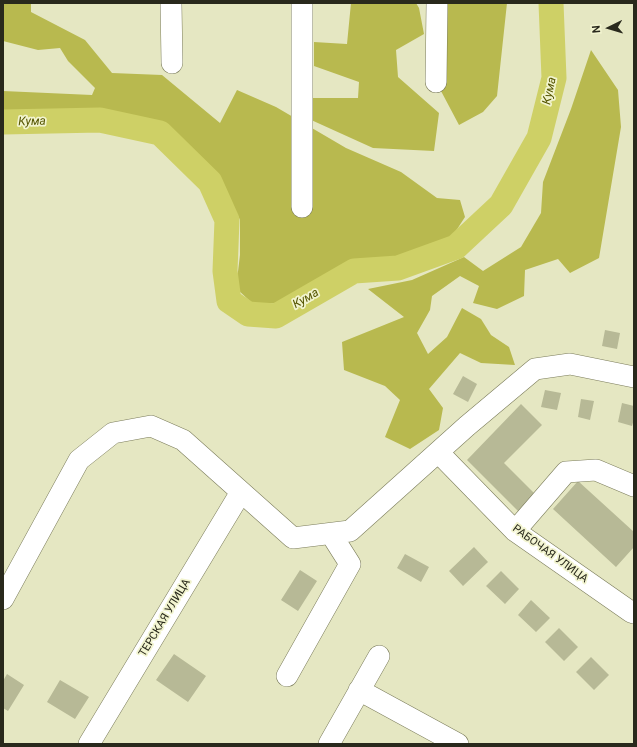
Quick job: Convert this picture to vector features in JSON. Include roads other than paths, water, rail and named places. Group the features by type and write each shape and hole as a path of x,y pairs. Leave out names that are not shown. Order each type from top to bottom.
{"street":[{"path":"171,3 172,63"},
{"path":"302,3 302,207"},
{"path":"436,82 437,3"},
{"path":"3,599 78,460 113,433 152,426 183,440 293,538 331,534 350,531 467,426 535,370 570,364 634,377"},
{"name":"РАБОЧАЯ УЛИЦА","path":"438,452 516,531 634,613"},
{"path":"516,531 566,472 596,470 634,486"},
{"name":"ТЕРСКАЯ УЛИЦА","path":"89,744 241,492"},
{"path":"287,676 350,564 331,534"},
{"path":"329,744 379,656"},
{"path":"359,690 458,744"}],"waterway":[{"name":"Кума","path":"3,122 100,120 160,133 210,182 227,220 225,271 229,301 248,314 276,316 354,271 398,268 456,247 501,205 539,138 554,78 551,3"}]}
